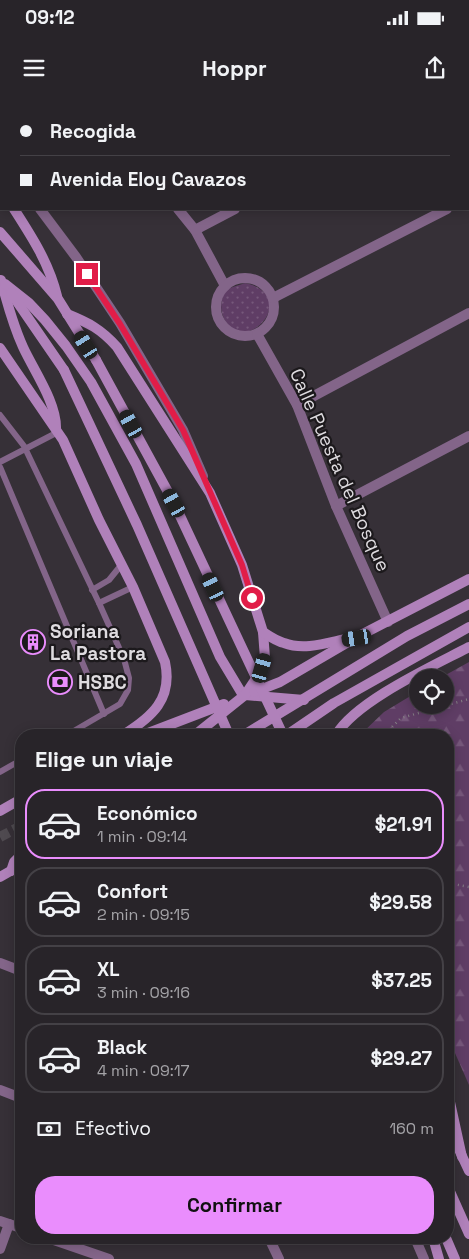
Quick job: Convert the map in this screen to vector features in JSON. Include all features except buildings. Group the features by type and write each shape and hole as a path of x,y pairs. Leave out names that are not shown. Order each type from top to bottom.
{"main road":[{"path":"15,210 44,258 58,299"},
{"path":"0,232 58,299 96,360 174,503 280,729"},
{"path":"2,280 64,370 137,525 226,729"},
{"path":"2,280 11,315 22,345 56,415 57,431"},
{"path":"2,280 29,303 45,320 91,382 136,464 220,657 238,688 245,695 304,700"},
{"path":"67,314 92,325 106,335 117,347 210,492 242,565 263,632 265,658 262,668 245,695 205,729"},
{"path":"0,348 57,431 133,587 162,654 168,674 164,693 156,708 146,720 132,729"},
{"path":"158,729 280,682 357,638 469,579"},
{"path":"254,729 407,636 469,604"},
{"path":"296,729 334,704 469,627"},
{"path":"263,632 282,643 293,646 357,638"},
{"path":"341,729 347,721 372,701 400,683 469,647"},
{"path":"0,811 15,802"},
{"path":"0,877 15,871"},
{"path":"454,1120 462,1157"},
{"path":"454,1139 469,1171"},
{"path":"454,1200 469,1234"},
{"path":"435,1244 439,1259"},
{"path":"449,1244 455,1259"}],"street":[{"path":"41,210 76,257 143,361 183,430 210,492"},
{"path":"179,210 195,230 225,286"},
{"path":"195,230 233,210"},
{"path":"273,298 444,210"},
{"path":"240,278 256,280 264,284 273,298 273,315 270,323 257,334 240,335 232,333 220,321 216,304 221,291 225,286 240,278"},
{"path":"297,405 469,313"},
{"name":"Calle Puesta del Bosque","path":"257,334 297,405 336,506 388,622"},
{"path":"336,506 469,436"},
{"path":"0,963 15,968"},
{"path":"0,1090 15,1096"},
{"path":"0,1249 5,1222"},
{"path":"65,1244 109,1259"},
{"path":"272,1244 279,1259"},
{"path":"418,1244 424,1259"}],"lane":[{"path":"0,415 25,450 99,603 124,659 130,678 128,690 120,704 78,729"},
{"path":"0,462 57,431"},
{"path":"0,467 104,714"},
{"path":"92,590 109,580 122,564"},
{"path":"99,603 133,587"},
{"path":"0,772 15,763"}],"path":[{"path":"390,729 401,718 469,699"},
{"path":"454,884 469,886"}],"green space":[{"path":"245,283 261,289 268,298 269,309 265,319 257,327 247,331 236,330 226,322 221,309 222,299 226,291"},
{"path":"469,662 469,1085 454,1051 454,729 366,729 384,712 409,697 409,714 454,714 454,670"}],"tunnel":[{"path":"0,837 15,829"}],"place":[{"name":"Soriana La Pastora","path":"33,642"},
{"name":"HSBC","path":"60,682"}],"route":[{"path":"87,274 120,324 183,430 242,565 252,598"}]}
